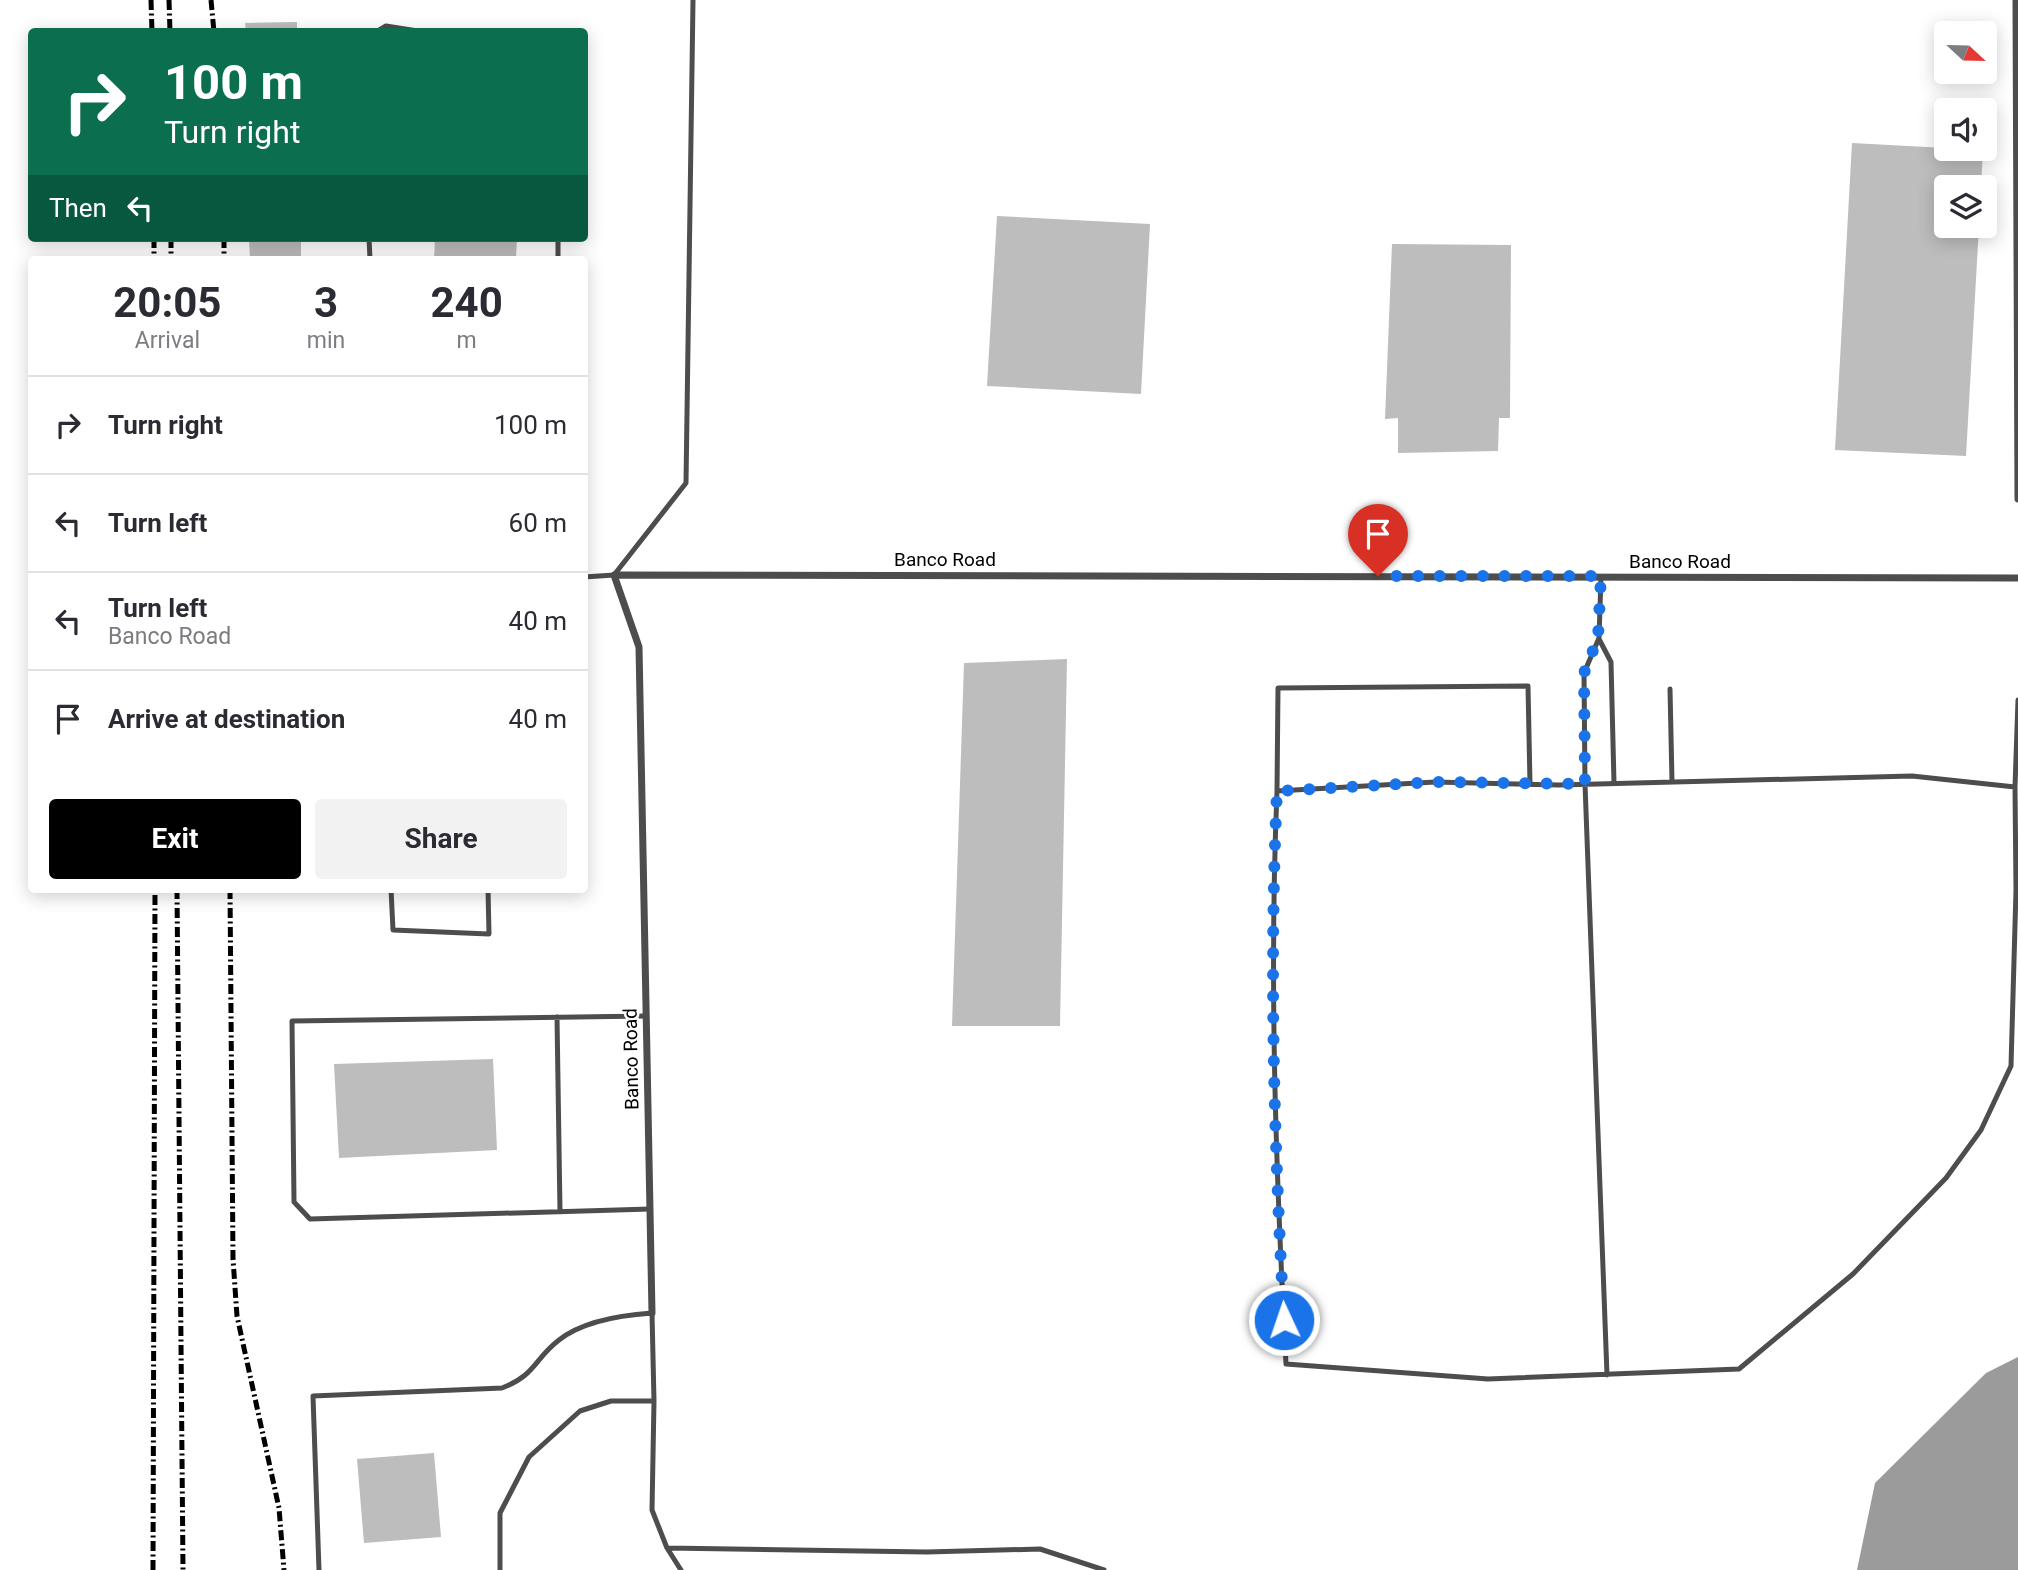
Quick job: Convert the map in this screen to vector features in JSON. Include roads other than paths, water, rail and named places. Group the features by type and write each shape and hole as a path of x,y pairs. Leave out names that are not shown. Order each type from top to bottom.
{"street":[{"path":"2016,0 2018,499"},
{"name":"Banco Road","path":"652,1313 639,647 614,575 2018,578"}],"lane":[{"path":"588,577 614,575 686,483 692,0"},
{"path":"1601,576 1598,638 1584,673 1585,784 1607,1375"},
{"path":"1598,638 1611,662 1614,783"},
{"path":"1530,784 1528,686 1278,688 1273,895 1273,1082 1286,1364 1488,1379 1739,1369 1853,1274 1946,1178 1981,1130 2011,1066 2017,890 2015,787 2018,700"},
{"path":"1670,689 1672,781"},
{"path":"1277,791 1435,782 1585,784 1912,776 2015,787"},
{"path":"391,893 393,930 489,934 488,893"},
{"path":"646,1016 292,1021 293,1202 310,1219 650,1209"},
{"path":"557,1017 561,1212"},
{"path":"319,1570 313,1396 502,1388 522,1380 560,1339 612,1317 652,1313 652,1510 667,1548 681,1570"},
{"path":"500,1570 500,1513 528,1457 580,1411 611,1401 654,1401"},
{"path":"667,1548 927,1552 1040,1549 1104,1570"}],"railway":[{"path":"151,0 152,28"},
{"path":"169,0 170,28"},
{"path":"211,0 214,28"},
{"path":"154,242 154,256"},
{"path":"171,242 171,256"},
{"path":"224,242 224,256"},
{"path":"153,1570 155,893"},
{"path":"177,893 183,1570"},
{"path":"230,893 233,1259 237,1316 279,1508 284,1570"}]}
